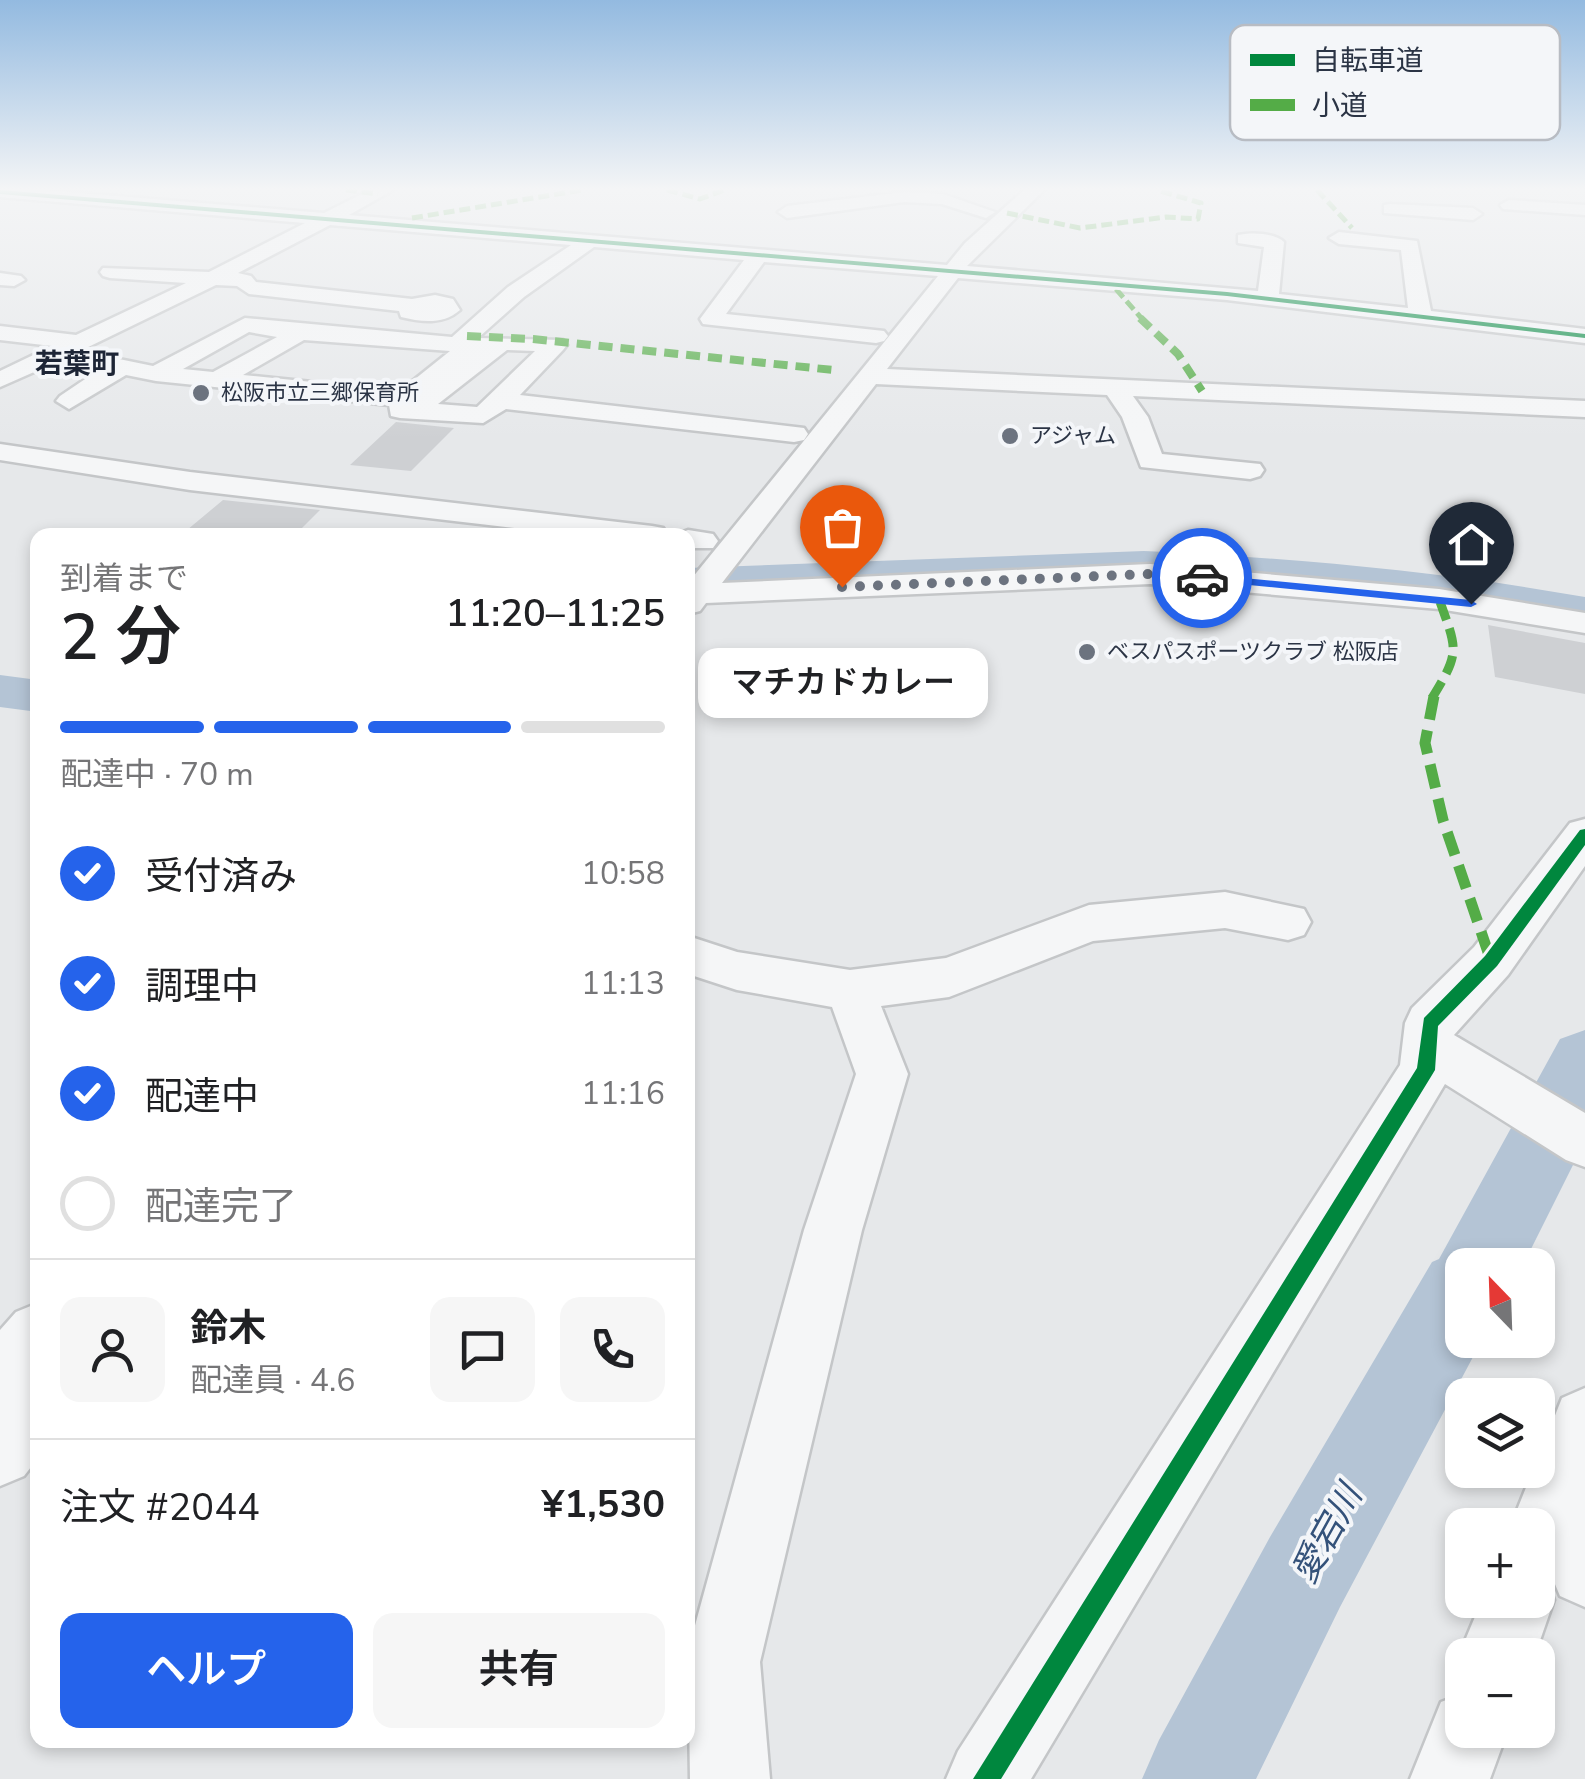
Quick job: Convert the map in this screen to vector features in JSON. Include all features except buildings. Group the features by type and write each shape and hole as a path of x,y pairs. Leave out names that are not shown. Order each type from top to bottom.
{"street":[{"path":"132,273 244,280 248,288 414,306"},
{"path":"0,380 224,273"},
{"path":"162,382 245,325 465,345 555,346 483,415 400,410 405,399 465,345 516,292 544,273"},
{"path":"745,273 711,319 876,336"},
{"path":"935,273 1268,297 1585,336"},
{"path":"695,574 794,434 935,273"},
{"path":"695,574 869,376 935,273"},
{"path":"1268,297 1271,273"},
{"path":"1414,273 1420,314"},
{"path":"85,286 178,294"},
{"path":"0,333 68,347 162,382 230,382 427,400 502,343"},
{"path":"210,407 230,382 300,333"},
{"path":"69,401 118,368"},
{"path":"869,376 1585,409"},
{"path":"1114,386 1135,416 1151,461 1250,470"},
{"path":"1166,415 1265,417 1249,393"},
{"path":"500,401 794,434"},
{"path":"0,452 190,481 592,528"},
{"path":"695,574 987,574 1093,566 1150,574 1223,569 1352,580 1468,596 1585,623"},
{"path":"986,1779 1426,1070 1430,1024 1491,961 1585,834"},
{"path":"695,958 738,971 850,990 949,977 1089,923 1225,910 1288,922"},
{"path":"730,1779 722,1662 833,1230 882,1074 850,990"},
{"path":"1428,1046 1585,1142"},
{"path":"0,1379 30,1343"},
{"path":"0,1452 30,1415"},
{"path":"1553,1508 1579,1437"},
{"path":"1579,1437 1585,1572"},
{"path":"1450,1779 1461,1748"}],"waterway":[{"path":"695,582 1144,564 1276,571 1502,596 1585,611"},
{"path":"0,691 30,695"},
{"name":"愛宕川","path":"1488,1248 1541,1153 1585,1061"},
{"name":"愛宕川","path":"1198,1779 1305,1572 1445,1322"}],"marked path":[{"path":"1116,289 1178,354 1202,391"},
{"path":"467,336 533,339 833,370"},
{"path":"1439,599 1455,643 1453,664 1432,699 1425,743 1443,820 1491,961"}],"cycle path":[{"path":"975,273 1227,294 1585,336"},
{"path":"986,1779 1426,1070 1430,1023 1491,961 1585,834"}],"way so far":[{"path":"842,587 1150,574 1202,578"}],"place":[{"name":"松阪市立三郷保育所","path":"201,393"},
{"name":"アジャム","path":"1010,436"},
{"name":"マチカドカレー","path":"842,587"},
{"name":"ベスパスポーツクラブ 松阪店","path":"1087,652"}],"district":[{"name":"若葉町","path":"77,364"}],"route":[{"path":"1202,578 1471,604"}]}
